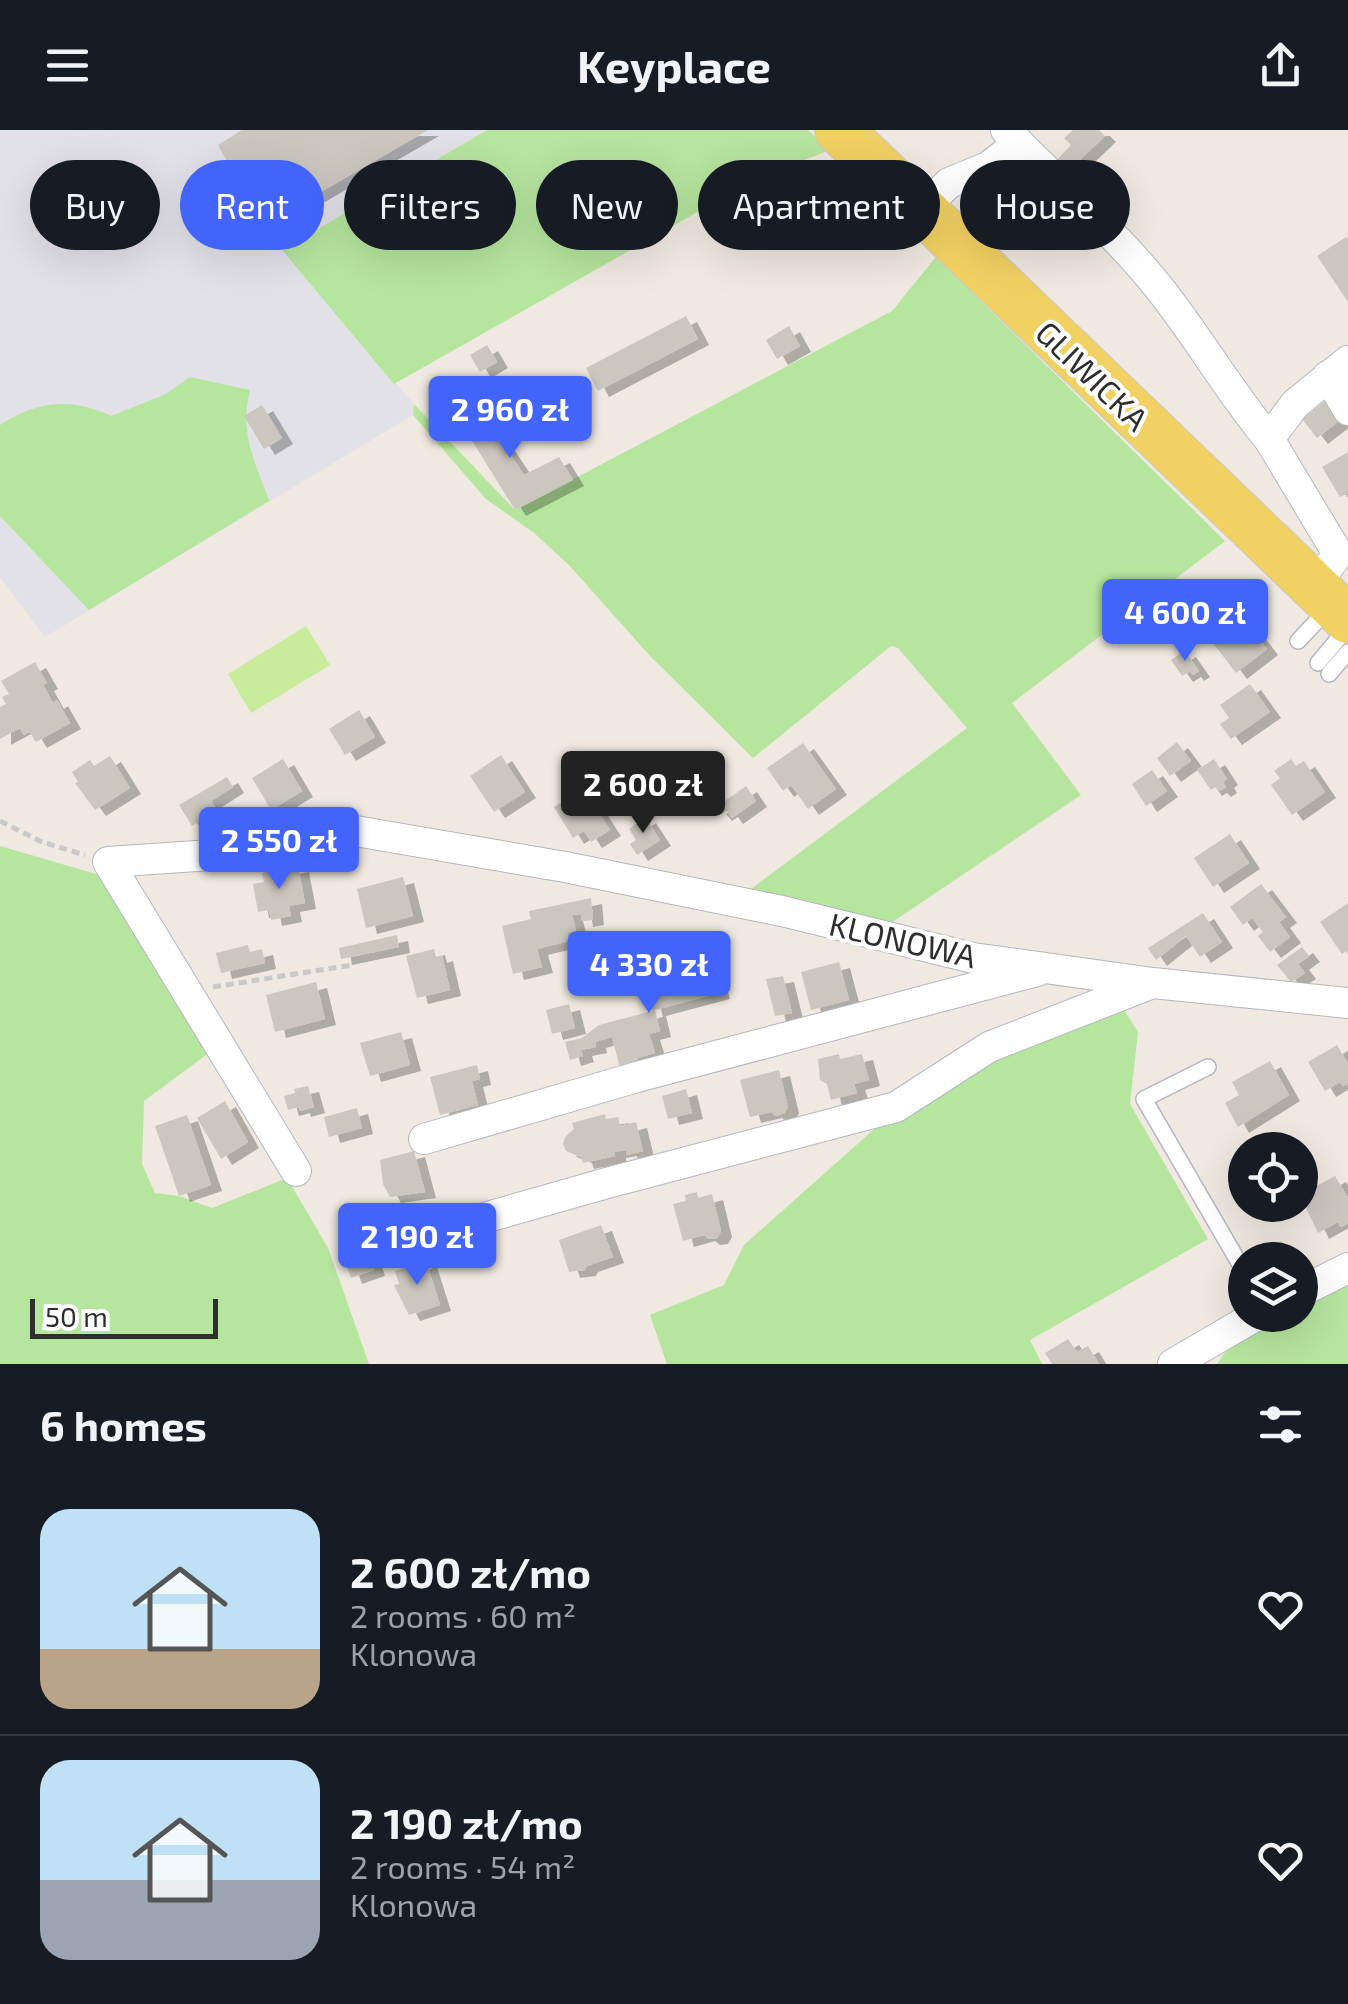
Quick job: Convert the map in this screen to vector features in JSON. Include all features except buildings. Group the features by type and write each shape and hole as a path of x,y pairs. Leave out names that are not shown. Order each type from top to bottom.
{"main road":[{"name":"GLIWICKA","path":"839,130 870,160"},
{"name":"GLIWICKA","path":"940,228 1336,609"}],"street":[{"path":"940,192 949,183 988,167 1013,137 1152,278 1244,409 1270,438 1338,554 1330,569 1336,609"},
{"path":"1270,438 1296,404 1338,368 1348,410"},
{"name":"KLONOWA","path":"108,862 226,854 344,829 566,867 746,904 972,958 1348,1003"},
{"path":"108,862 296,1171"},
{"name":"KLONOWA","path":"424,1139 637,1077 1050,968"},
{"name":"KLONOWA","path":"448,1228 896,1107 989,1047 1153,982"},
{"path":"1318,1283 1348,1268"},
{"path":"1173,1364 1228,1332"}],"lane":[{"path":"1298,641 1336,609"},
{"path":"1336,609 1324,669 1348,652"},
{"path":"1208,1067 1144,1099 1228,1244"}],"path":[{"path":"0,821 42,842 108,862"},
{"path":"186,991 352,965"}],"shaded area":[{"path":"0,130 487,130 436,160 344,160 344,214 324,225 324,160 180,160 180,250 282,250 414,404 413,415 45,637 0,578"}],"green space":[{"path":"487,130 808,130 830,150 805,160 698,160 698,212 678,223 678,160 536,160 536,250 630,250 394,384 282,250 324,250 324,225 344,214 344,250 516,250 516,160 436,160"},
{"path":"936,257 1225,541 1012,703 1081,795 885,927 743,895 967,728 898,648 891,646 753,758 650,656 569,565 534,533 486,499 413,415 414,404 515,510 892,311"},
{"path":"190,377 250,390 247,434 269,501 89,610 0,516 0,425 27,411 54,404 82,406 111,416 166,394"},
{"path":"306,626 330,665 251,713 228,674"},
{"path":"0,846 103,876 210,1052 144,1101 142,1164 155,1193 179,1196 212,1208 287,1178 328,1248 369,1364 0,1364"},
{"path":"1119,1002 1138,1032 1130,1104 1208,1239 1030,1340 1042,1364 667,1364 650,1315 724,1285 744,1245 881,1123 1002,1048"},
{"path":"1348,1275 1348,1364 1217,1364 1243,1332 1318,1332 1318,1291"}]}
